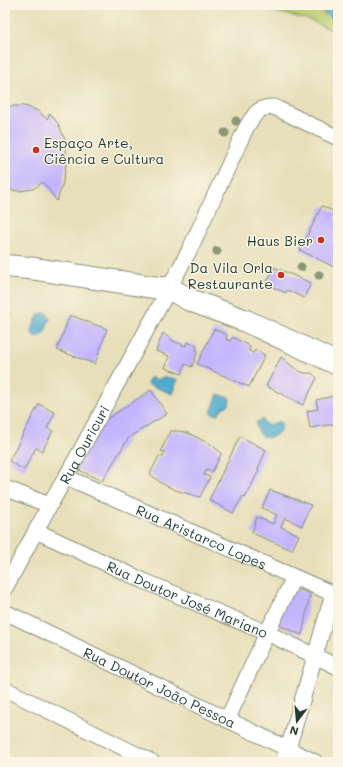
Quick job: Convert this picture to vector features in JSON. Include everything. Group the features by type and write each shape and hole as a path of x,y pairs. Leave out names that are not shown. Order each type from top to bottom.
{"highway":[{"path":"5,266 29,268 134,284 190,300 246,321 338,364"},
{"path":"165,294 189,306 244,328 338,376"}],"street":[{"name":"Rua Ouricuri","path":"6,586 189,251 246,128 256,113 260,109 274,107 338,138"},
{"name":"Rua Aristarco Lopes","path":"66,477 335,595"},
{"path":"5,488 49,505"},
{"name":"Rua Doutor José Mariano","path":"36,531 144,581 266,633 338,667"},
{"path":"227,720 266,633 294,577"},
{"path":"285,755 335,595"},
{"name":"Rua Doutor João Pessoa","path":"5,612 227,720 285,755 315,762"},
{"path":"5,689 152,762"}],"green space":[{"path":"248,5 313,5 338,23 338,33 309,20"}],"water":[{"path":"313,5 338,5 338,23"},
{"path":"46,312 50,319 43,335 35,338 31,331 39,314"},
{"path":"150,377 157,380 167,377 178,380 172,394 147,384"},
{"path":"218,394 230,398 229,405 222,408 218,415 211,413"},
{"path":"262,419 267,426 279,421 282,425 276,435 268,438 260,433 257,429 256,423"}],"building":[{"name":"Espaço Arte, Ciência e Cultura","path":"12,106 28,107 38,111 47,119 50,113 59,125 65,140 67,159 63,182 57,201 43,182 33,189 19,191 5,189 5,108"},
{"name":"Haus Bier","path":"322,206 337,213 334,219 338,221 338,269 300,250"},
{"name":"Da Vila Orla Restaurante","path":"274,267 311,283 304,298 287,290 286,293 266,284"},
{"path":"5,303 10,314 5,316"},
{"path":"70,315 107,329 95,364 57,350"},
{"path":"214,329 227,335 226,339 230,341 232,338 235,338 248,345 250,347 249,351 253,353 255,350 265,355 249,387 197,364"},
{"path":"163,333 173,341 186,346 187,342 197,346 196,350 198,351 192,367 185,364 182,374 165,368 169,356 156,351"},
{"path":"281,357 297,370 304,373 312,373 317,378 303,405 266,386"},
{"path":"151,390 167,414 129,437 102,481 77,469 104,421"},
{"path":"338,395 338,429 336,424 310,428 307,411 318,409 316,400"},
{"path":"39,404 55,413 47,428 53,431 42,451 36,448 24,470 9,461"},
{"path":"170,431 188,433 212,445 221,454 212,472 207,469 204,475 210,477 200,497 175,490 161,483 150,474 159,456 163,457 165,452 161,451"},
{"path":"240,436 266,450 258,469 259,470 245,498 243,496 233,513 209,500"},
{"path":"270,490 311,505 302,526 285,518 281,527 299,535 292,550 252,533 257,517 273,524 277,515 262,508"},
{"path":"291,586 310,594 302,635 273,623"}],"place":[{"name":"Espaço Arte, Ciência e Cultura","path":"36,150"},
{"name":"Haus Bier","path":"321,240"},
{"name":"Da Vila Orla Restaurante","path":"281,275"}]}
